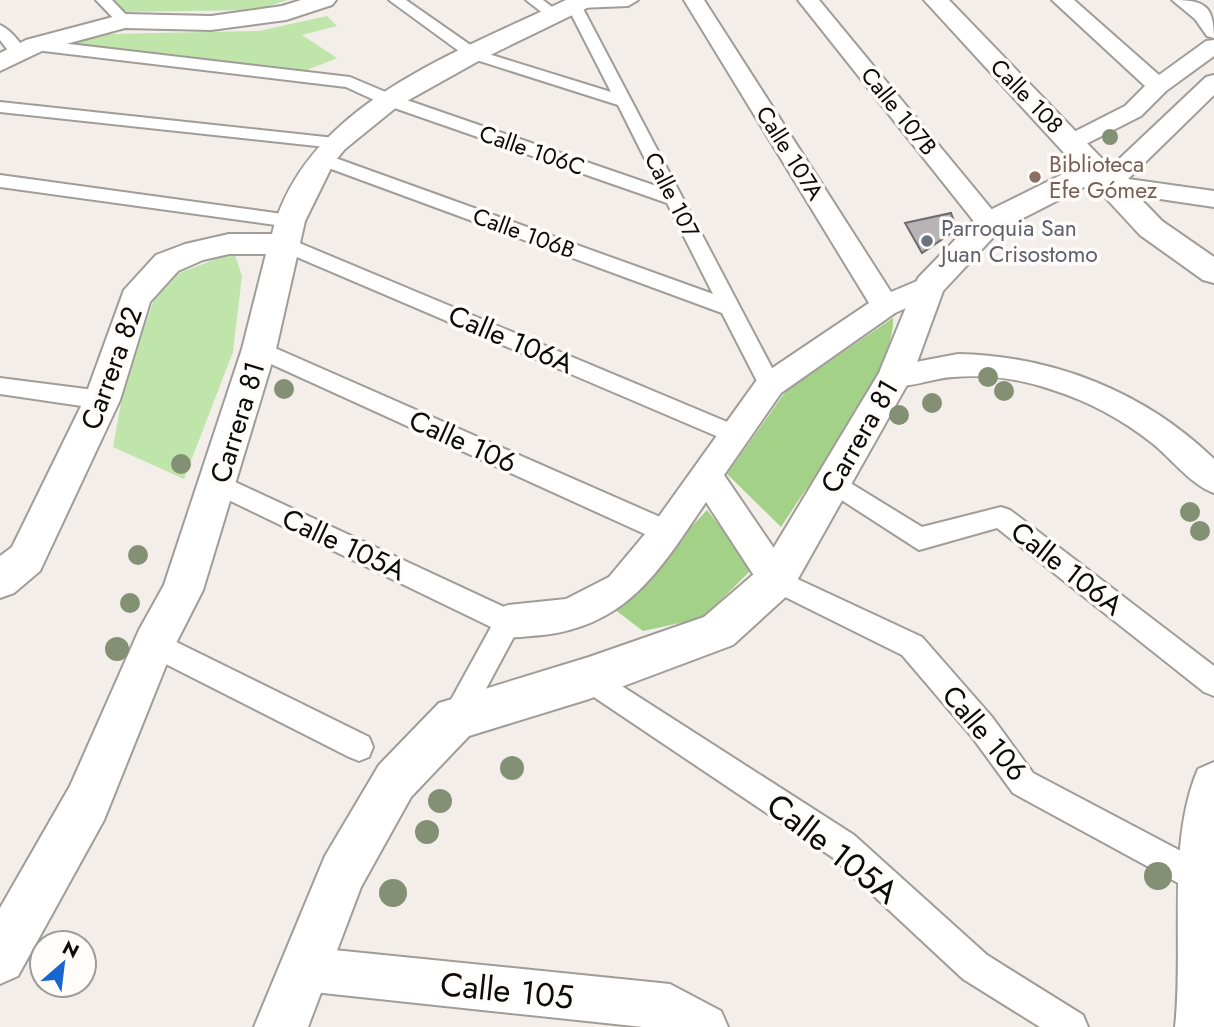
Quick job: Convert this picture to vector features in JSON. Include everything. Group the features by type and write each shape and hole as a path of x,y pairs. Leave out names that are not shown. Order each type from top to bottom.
{"street":[{"path":"103,0 124,21"},
{"path":"18,54 124,21 211,23 286,13 324,0"},
{"path":"396,0 473,54 624,102"},
{"path":"565,4 628,0"},
{"name":"Calle 107A","path":"694,0 885,306"},
{"name":"Calle 107B","path":"808,0 989,223"},
{"name":"Calle 108","path":"936,0 1151,229 1214,272"},
{"path":"1062,0 1158,86"},
{"path":"1182,0 1210,20"},
{"name":"Carrera 81","path":"0,958 87,803 154,644 183,590 259,349 287,232 328,151 389,100 565,4"},
{"name":"Calle 107","path":"565,4 624,102 727,307 770,385"},
{"path":"0,30 18,54 349,82 389,100"},
{"name":"Carrera 81","path":"508,622 570,615 621,588 667,532 770,385 885,306 929,286 989,223 1091,166 1132,111 1158,86 1214,46"},
{"path":"1091,166 1191,120 1214,82"},
{"name":"Calle 106C","path":"389,100 674,200"},
{"path":"0,107 328,151"},
{"path":"1132,111 1191,120"},
{"name":"Calle 106B","path":"328,151 727,307"},
{"path":"1091,166 1214,199"},
{"path":"0,181 287,232"},
{"name":"Carrera 82","path":"0,579 26,559 102,401 135,298 167,263 196,251 287,232"},
{"name":"Calle 106A","path":"287,232 736,435"},
{"name":"Carrera 81","path":"281,1027 342,873 395,780 455,718 589,678 718,631 776,580 895,376 929,286"},
{"name":"Calle 106","path":"259,349 667,532"},
{"path":"895,376 959,365 1032,372 1095,394 1154,425 1214,480"},
{"path":"0,386 102,401"},
{"path":"707,477 776,580"},
{"name":"Calle 106A","path":"834,483 919,539 1002,517 1214,683"},
{"name":"Calle 105A","path":"218,484 508,622"},
{"name":"Calle 106","path":"776,580 912,646 982,727 1023,783 1202,878"},
{"path":"455,718 508,622"},
{"path":"154,644 359,747"},
{"name":"Calle 105A","path":"589,678 843,846 975,967 1072,1027"},
{"path":"1202,1027 1206,984 1202,878 1214,785"},
{"name":"Calle 105","path":"304,968 670,1007 705,1027"}],"green space":[{"path":"111,0 288,0 256,10 123,12"},
{"path":"327,16 337,26 302,35 337,58 300,73 68,43 108,34 259,31"},
{"path":"234,252 242,276 233,352 184,479 113,447 125,381 161,280"},
{"path":"893,318 890,339 867,394 781,527 727,474 786,391"},
{"path":"707,510 753,568 703,618 643,631 614,609"}],"building":[{"name":"Parroquia San Juan Crisostomo","path":"951,213 957,229 922,253 905,223"}],"place":[{"name":"Biblioteca Efe Gómez","path":"1035,177"},
{"name":"Parroquia San Juan Crisostomo","path":"927,241"}]}
